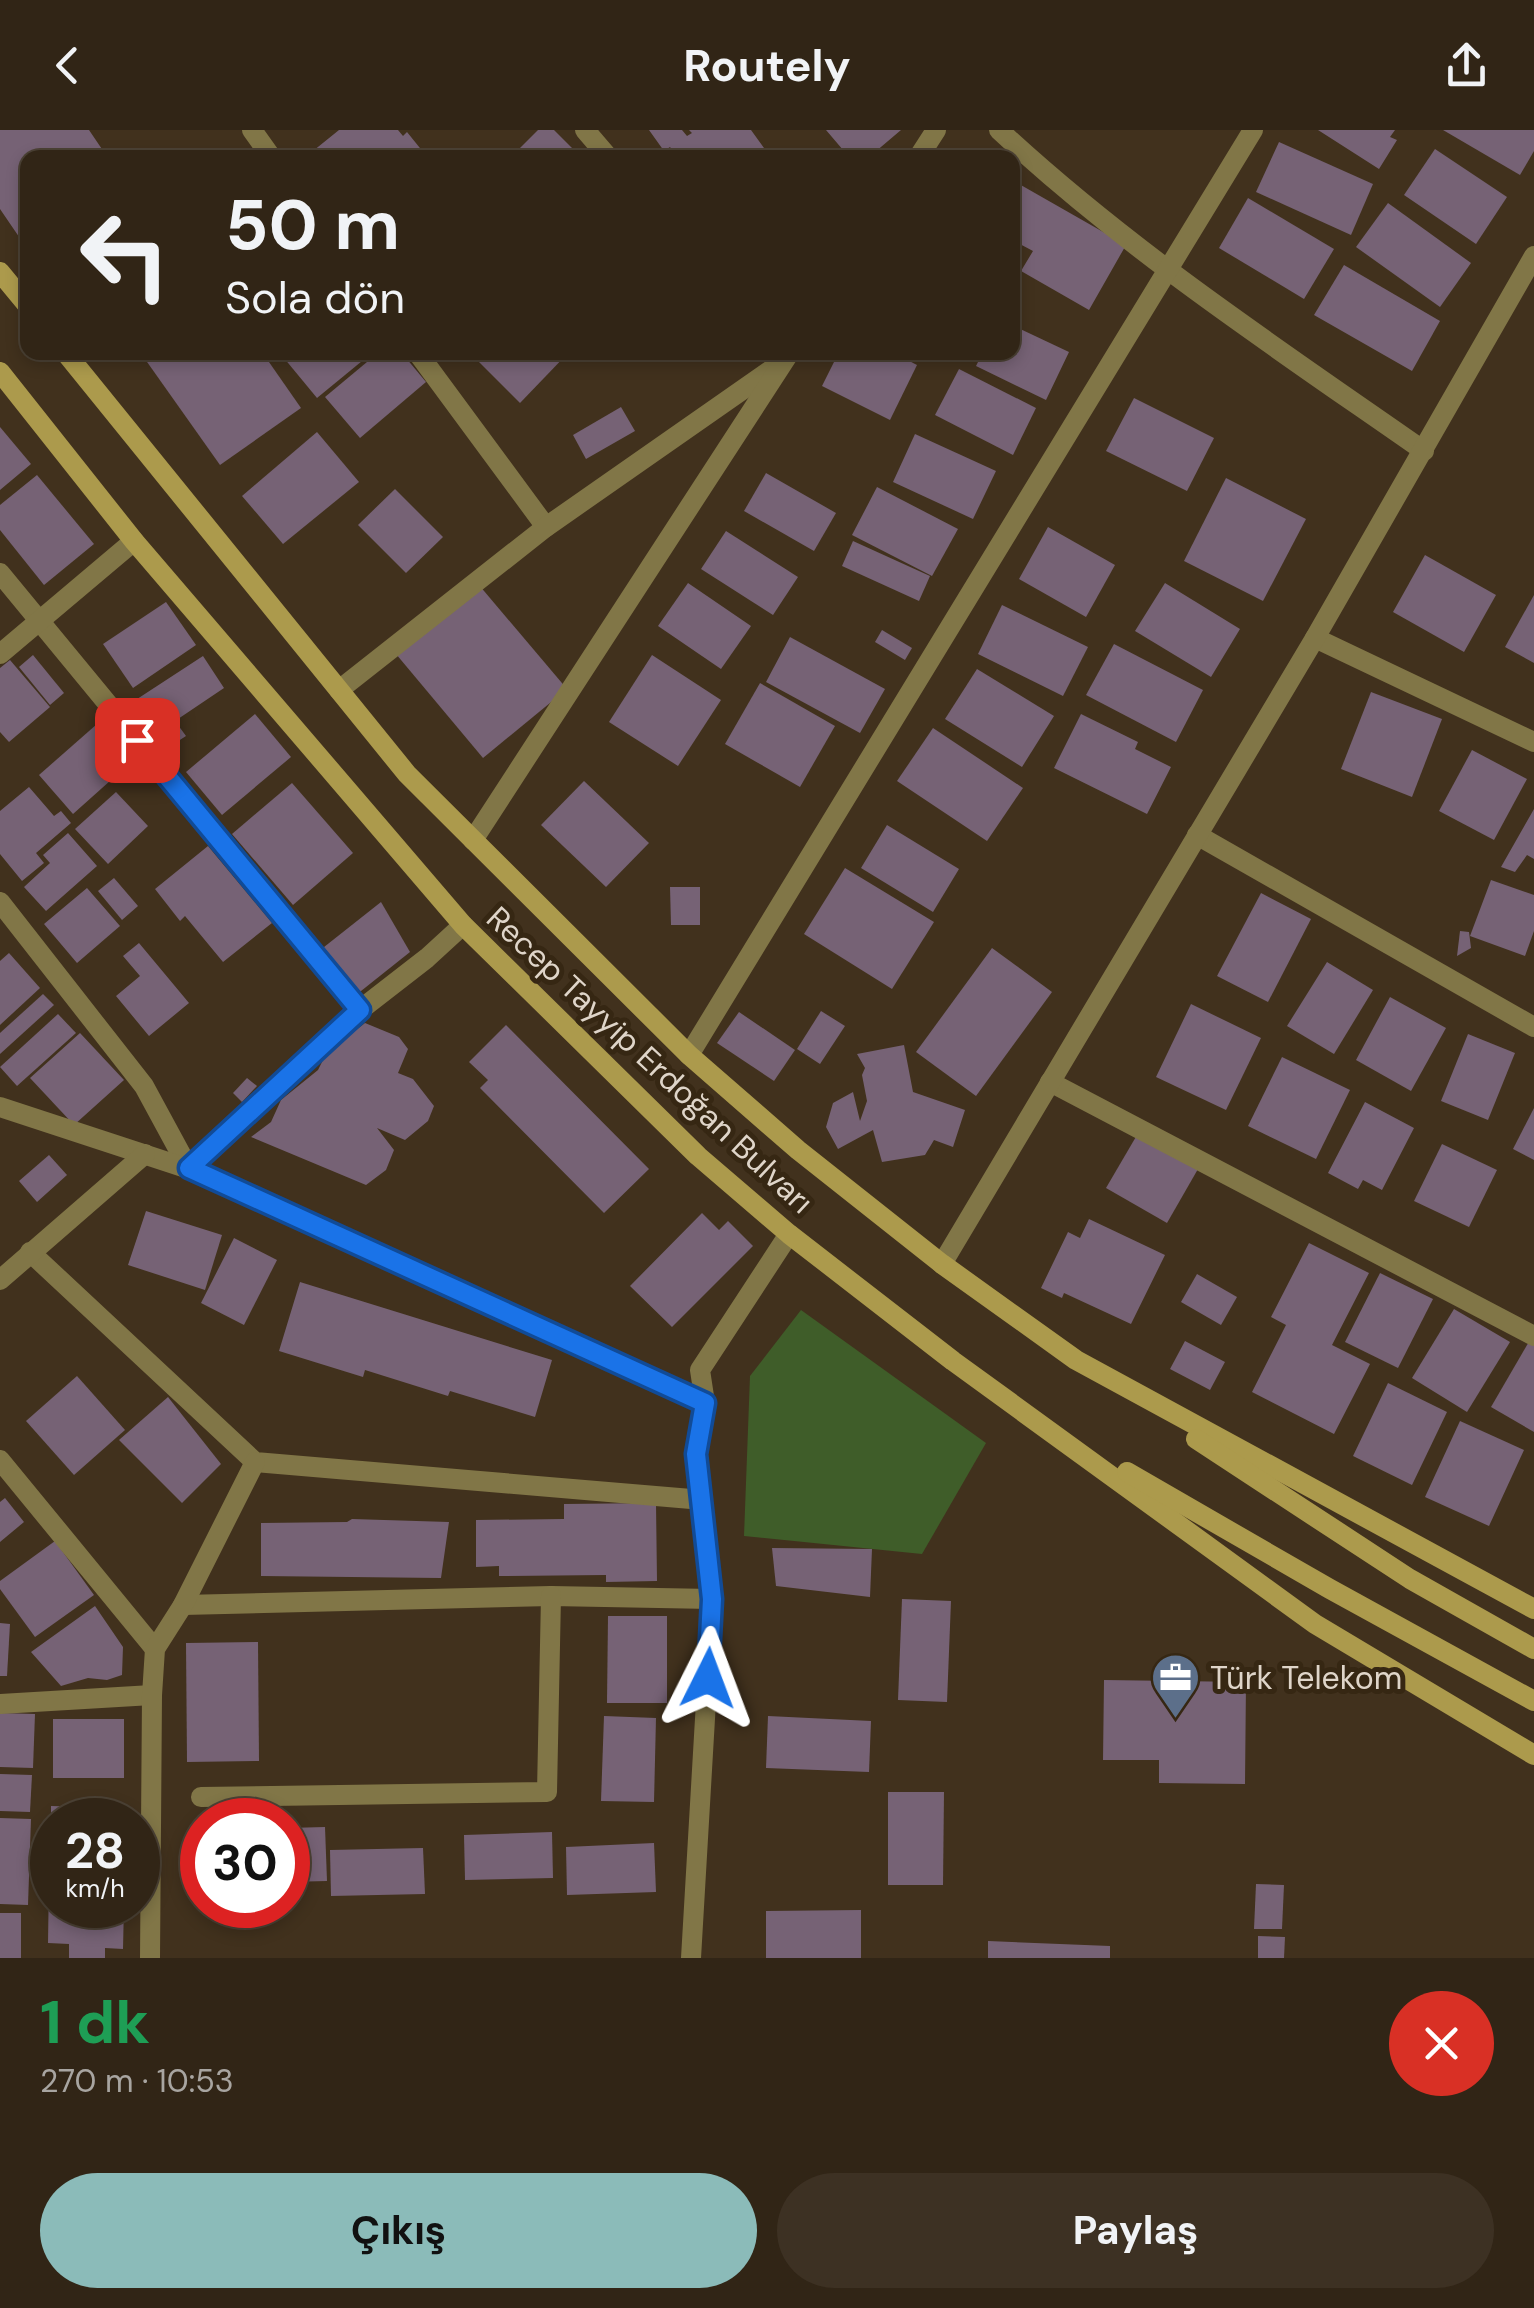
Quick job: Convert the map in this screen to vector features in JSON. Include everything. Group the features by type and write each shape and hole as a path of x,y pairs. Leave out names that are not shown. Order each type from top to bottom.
{"main road":[{"path":"0,272 20,296"},
{"name":"Recep Tayyip Erdoğan Bulvarı","path":"71,360 407,774 689,1055 798,1150 942,1264 1076,1360 1534,1609"},
{"name":"Recep Tayyip Erdoğan Bulvarı","path":"0,372 134,541 462,925 698,1156 789,1234 953,1361 1315,1624 1534,1755"},
{"path":"1076,1360 1410,1579 1534,1649"},
{"path":"953,1361 1162,1494 1534,1701"}],"street":[{"path":"585,130 602,150"},
{"path":"998,130 1020,150"},
{"path":"689,1055 1253,130"},
{"path":"1020,150 1168,273 1424,451"},
{"path":"942,1264 1315,638 1534,256"},
{"path":"422,360 546,527"},
{"path":"339,690 546,527 776,360"},
{"path":"473,840 780,360"},
{"path":"0,654 134,541"},
{"path":"0,574 360,1010"},
{"path":"1315,638 1534,742"},
{"path":"1197,834 1534,1027"},
{"path":"0,902 144,1086 189,1168"},
{"path":"189,1168 360,1010 462,925"},
{"path":"1050,1082 1534,1336"},
{"path":"0,1106 189,1168 705,1403"},
{"path":"0,1280 145,1154"},
{"path":"691,1958 712,1599 696,1454 705,1403 700,1370 789,1234"},
{"path":"30,1252 254,1462 704,1500"},
{"path":"0,1460 155,1650"},
{"path":"150,1958 155,1650 254,1462"},
{"path":"182,1605 551,1596 712,1599"},
{"path":"202,1796 547,1792 551,1596"},
{"path":"0,1704 152,1696"}],"green space":[{"path":"801,1310 986,1443 922,1554 744,1536 750,1376"}],"building":[{"path":"0,130 89,130 103,150 20,150 20,238 0,209"},
{"path":"339,130 398,130 403,136 407,132 422,150 314,150"},
{"path":"538,130 554,130 574,150 518,150"},
{"path":"649,130 682,130 687,136 692,133 689,130 751,130 764,148 670,147 663,150"},
{"path":"826,130 901,130 877,150 843,150"},
{"path":"1318,130 1395,130 1390,137 1397,140 1379,169"},
{"path":"1443,130 1534,130 1534,151 1520,175"},
{"path":"1279,142 1373,184 1351,235 1256,192"},
{"path":"1435,149 1507,197 1476,244 1404,195"},
{"path":"1020,185 1126,245 1089,310 1021,271 1033,251 1020,244"},
{"path":"1248,198 1334,249 1304,299 1219,248"},
{"path":"1388,203 1471,263 1440,307 1356,247"},
{"path":"1344,265 1440,321 1412,371 1314,315"},
{"path":"1020,329 1069,352 1046,400 976,366 979,360 1020,360"},
{"path":"146,360 268,360 301,408 220,465"},
{"path":"286,360 363,360 317,398"},
{"path":"369,360 408,360 426,382 360,438 325,397"},
{"path":"477,360 561,360 520,403"},
{"path":"835,360 907,360 917,365 890,420 822,386"},
{"path":"959,369 1036,408 1013,455 935,415"},
{"path":"1134,398 1214,438 1187,491 1106,451"},
{"path":"621,407 635,431 586,459 573,435"},
{"path":"0,427 31,464 0,490"},
{"path":"317,432 359,482 283,544 242,496"},
{"path":"915,434 996,471 973,519 893,482"},
{"path":"766,473 836,513 814,551 744,511"},
{"path":"37,475 94,544 44,585 0,530 0,505"},
{"path":"1226,478 1306,519 1263,601 1184,561"},
{"path":"877,487 958,529 932,576 852,535"},
{"path":"395,489 443,537 406,573 358,525"},
{"path":"1048,527 1115,565 1086,617 1019,579"},
{"path":"726,531 798,577 773,615 701,569"},
{"path":"853,541 930,576 919,601 842,566"},
{"path":"1425,555 1496,595 1464,652 1393,612"},
{"path":"688,583 751,626 721,669 658,626"},
{"path":"1165,583 1240,629 1211,677 1135,631"},
{"path":"479,585 567,689 483,758 396,654"},
{"path":"1534,595 1534,663 1505,647"},
{"path":"166,602 196,645 133,688 103,644"},
{"path":"1002,605 1088,647 1063,696 978,654"},
{"path":"882,630 912,648 905,660 875,642"},
{"path":"790,637 885,689 860,733 766,682"},
{"path":"1114,644 1203,690 1176,742 1086,695"},
{"path":"33,655 64,693 50,705 19,667"},
{"path":"652,655 721,700 678,766 609,722"},
{"path":"203,656 224,688 175,721 186,736 163,751 131,703"},
{"path":"10,660 50,707 9,742 0,732 0,668"},
{"path":"977,669 1054,716 1022,767 945,719"},
{"path":"760,683 835,726 800,787 725,744"},
{"path":"1371,692 1442,719 1412,797 1341,769"},
{"path":"255,714 291,757 222,815 186,772"},
{"path":"1081,714 1138,742 1135,749 1171,767 1147,814 1054,768"},
{"path":"105,717 139,755 73,814 39,775"},
{"path":"933,728 1023,788 987,841 897,781"},
{"path":"1472,750 1527,779 1494,840 1439,811"},
{"path":"584,781 649,843 606,887 541,825"},
{"path":"292,783 353,853 293,905 232,834"},
{"path":"29,787 54,816 61,811 71,823 36,853 44,863 22,881 0,854 0,811"},
{"path":"116,792 148,826 108,864 75,829"},
{"path":"1534,809 1534,859 1527,855 1515,872 1501,867"},
{"path":"887,825 959,869 933,912 861,868"},
{"path":"68,833 97,866 46,911 24,887 50,863 43,855"},
{"path":"208,846 272,923 223,962 185,916 180,921 155,889"},
{"path":"845,868 934,922 892,989 804,934"},
{"path":"114,878 138,906 122,920 98,891"},
{"path":"1491,880 1534,895 1534,931 1525,956 1470,936"},
{"path":"670,887 700,887 700,925 671,925"},
{"path":"87,888 120,926 77,963 44,924"},
{"path":"1261,893 1311,919 1268,1002 1217,976"},
{"path":"381,902 410,952 356,995 319,951"},
{"path":"1460,931 1469,932 1471,948 1457,956"},
{"path":"139,943 189,1003 149,1036 116,996 140,976 123,956"},
{"path":"992,948 1052,992 976,1096 916,1052"},
{"path":"9,953 40,988 0,1025 0,961"},
{"path":"1327,962 1373,990 1334,1054 1287,1026"},
{"path":"43,994 54,1005 0,1054 0,1033"},
{"path":"1390,997 1446,1028 1411,1091 1356,1060"},
{"path":"1191,1004 1261,1038 1226,1110 1156,1077"},
{"path":"821,1011 845,1026 820,1064 797,1049"},
{"path":"739,1012 795,1050 774,1081 717,1043"},
{"path":"58,1014 76,1033 17,1086 0,1067"},
{"path":"365,1023 399,1037 408,1049 398,1073 413,1079 434,1106 428,1121 405,1140 377,1128 394,1150 386,1170 366,1185 251,1137 271,1122 281,1100 318,1070 326,1054"},
{"path":"506,1025 649,1169 604,1213 480,1088 488,1080 469,1062"},
{"path":"80,1033 124,1080 74,1125 30,1078"},
{"path":"1468,1034 1515,1053 1488,1120 1441,1101"},
{"path":"904,1045 913,1092 965,1110 953,1147 934,1140 925,1155 882,1162 873,1130 838,1149 826,1127 833,1103 853,1092 860,1121 867,1101 862,1075 865,1068 857,1054"},
{"path":"1282,1057 1350,1090 1316,1159 1248,1126"},
{"path":"247,1078 257,1086 242,1102 233,1093"},
{"path":"1365,1102 1414,1128 1382,1190 1363,1180 1358,1189 1328,1173"},
{"path":"1534,1108 1534,1160 1513,1149"},
{"path":"1137,1135 1198,1169 1167,1223 1106,1188"},
{"path":"1442,1144 1497,1170 1469,1227 1414,1201"},
{"path":"49,1155 67,1175 37,1202 19,1181"},
{"path":"146,1211 222,1235 205,1290 128,1265"},
{"path":"702,1213 719,1230 728,1221 753,1246 672,1327 630,1286"},
{"path":"1089,1219 1165,1255 1131,1324 1064,1293 1062,1298 1041,1288 1068,1232 1080,1238"},
{"path":"234,1238 277,1260 244,1325 201,1303"},
{"path":"1309,1243 1369,1273 1332,1345 1370,1364 1334,1434 1252,1392 1286,1325 1271,1317"},
{"path":"1380,1273 1433,1299 1398,1368 1345,1342"},
{"path":"1197,1274 1237,1297 1221,1325 1181,1302"},
{"path":"300,1282 552,1360 535,1417 365,1370 363,1377 279,1351"},
{"path":"1454,1309 1510,1342 1467,1412 1412,1378"},
{"path":"1534,1333 1534,1432 1491,1407"},
{"path":"1185,1341 1225,1362 1210,1390 1170,1369"},
{"path":"77,1376 125,1430 74,1475 26,1421"},
{"path":"1388,1383 1447,1412 1412,1485 1353,1456"},
{"path":"168,1397 221,1464 182,1503 119,1440"},
{"path":"1460,1421 1524,1450 1489,1526 1425,1497"},
{"path":"5,1498 24,1522 0,1542 0,1502"},
{"path":"656,1503 657,1581 606,1582 606,1575 499,1576 499,1566 476,1567 476,1520 564,1519 564,1504"},
{"path":"352,1519 449,1522 441,1578 261,1576 261,1523"},
{"path":"55,1541 94,1595 35,1637 0,1589 0,1581"},
{"path":"772,1548 872,1549 870,1597 776,1586"},
{"path":"902,1599 951,1601 947,1702 898,1700"},
{"path":"95,1606 123,1647 122,1675 107,1680 88,1678 61,1686 31,1652"},
{"path":"608,1616 667,1616 667,1703 607,1703"},
{"path":"0,1623 10,1624 7,1676 0,1676"},
{"path":"258,1642 259,1761 187,1762 186,1643"},
{"name":"Türk Telekom","path":"1104,1680 1246,1682 1245,1784 1159,1783 1159,1760 1103,1760"},
{"path":"0,1713 35,1714 33,1768 0,1767"},
{"path":"604,1716 656,1718 654,1802 601,1801"},
{"path":"768,1716 871,1721 869,1772 766,1768"},
{"path":"53,1719 124,1719 124,1778 53,1778"},
{"path":"0,1774 32,1775 30,1812 0,1811"},
{"path":"888,1792 944,1792 943,1885 888,1885"},
{"path":"0,1818 30,1819 28,1905 0,1904"},
{"path":"310,1827 325,1827 327,1881 310,1881"},
{"path":"552,1832 553,1878 465,1880 464,1835"},
{"path":"654,1843 656,1892 567,1895 566,1847"},
{"path":"423,1848 425,1894 331,1896 330,1850"},
{"path":"1256,1884 1284,1885 1282,1929 1254,1929"},
{"path":"861,1910 861,1958 766,1958 766,1911"},
{"path":"0,1913 21,1913 21,1958 0,1958"},
{"path":"48,1928 123,1928 123,1949 105,1948 105,1958 69,1958 69,1944 48,1943"},
{"path":"1258,1936 1285,1937 1284,1958 1258,1958"},
{"path":"988,1941 1110,1946 1110,1958 988,1958"}],"place":[{"name":"Türk Telekom","path":"1175,1720"}],"route":[{"path":"137,740 360,1010 189,1168 705,1403 696,1454 712,1599 708,1678"}]}
